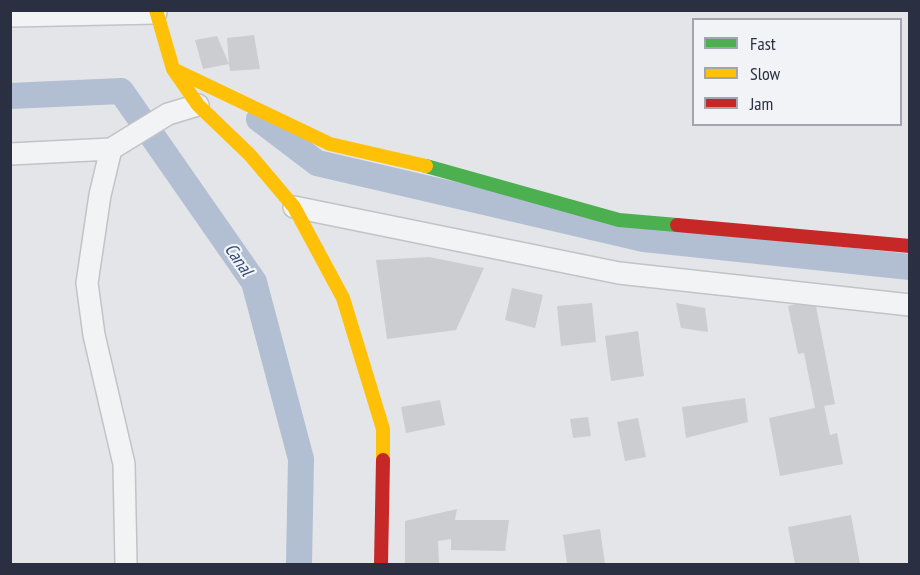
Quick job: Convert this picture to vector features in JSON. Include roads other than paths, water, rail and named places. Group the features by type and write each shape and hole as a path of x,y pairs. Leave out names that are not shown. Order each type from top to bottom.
{"street":[{"path":"17,14 156,12 173,69 198,105 250,155 294,207 343,298 383,429 381,564"},
{"path":"173,69 330,144 424,165 619,220 909,246"},
{"path":"10,154 119,144 168,114 198,105"},
{"path":"119,144 100,195 87,283 94,335 124,464 126,564"},
{"path":"294,207 619,273 909,305"}],"waterway":[{"name":"Canal","path":"10,96 121,91 254,282 301,459 299,564"},
{"path":"259,119 317,163 644,239 910,267"}]}
